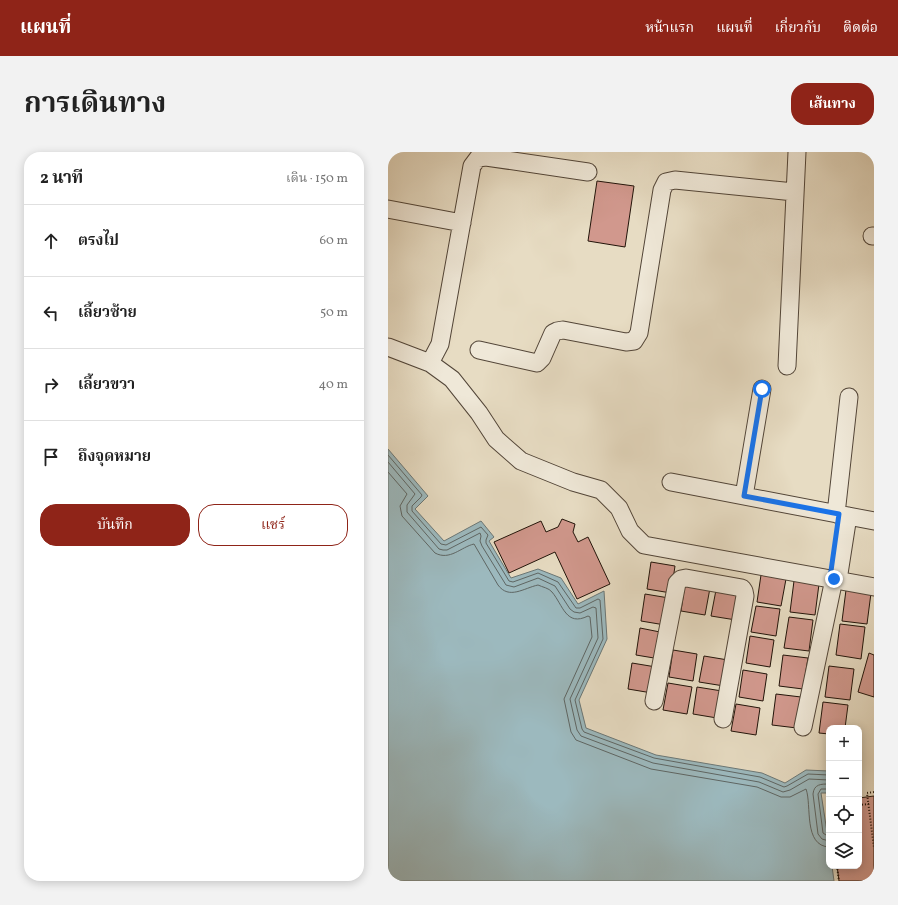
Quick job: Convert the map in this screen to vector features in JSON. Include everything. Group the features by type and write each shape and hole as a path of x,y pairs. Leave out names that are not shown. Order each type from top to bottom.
{"street":[{"path":"787,366 797,152"},
{"path":"430,363 440,344 472,166 478,158 486,157 588,172"},
{"path":"480,350 537,363 542,358 552,333 557,331 563,330 626,342 634,341 639,332 662,190 666,182 675,180 794,192"},
{"path":"388,210 462,223"},
{"path":"388,347 430,363 452,379 479,413 496,439 521,461 573,482 601,490 619,508 630,531 644,545 874,587"},
{"path":"744,496 762,389"},
{"path":"803,727 834,579 841,515 849,397"},
{"path":"671,482 874,521"},
{"path":"713,582 718,558"},
{"path":"654,701 677,583 681,579 686,578 742,588 745,596 723,719"}],"path":[{"path":"874,792 867,793 874,848"},
{"path":"862,805 868,804"},
{"path":"837,869 839,881"}],"water":[{"path":"388,449 428,496 415,509 444,541 481,521 494,537 489,541 511,578 538,569 561,578 578,604 604,591 607,639 579,700 586,728 656,755 762,773 785,783 806,770 826,771 826,793 821,793 826,826 826,869 832,869 834,881 388,881"}],"building":[{"path":"597,181 634,186 625,247 588,241"},
{"path":"562,519 575,524 573,532 578,542 588,537 610,584 577,599 555,552 509,573 494,542 541,521 546,532 558,527"},
{"path":"651,562 675,566 671,593 647,589"},
{"path":"761,575 786,579 781,606 757,602"},
{"path":"794,581 819,584 815,615 790,612"},
{"path":"685,584 710,588 705,615 681,611"},
{"path":"716,590 740,594 736,620 711,616"},
{"path":"846,590 871,593 867,624 842,621"},
{"path":"645,594 669,598 665,625 641,621"},
{"path":"756,606 780,609 776,636 751,632"},
{"path":"789,617 813,620 809,651 784,648"},
{"path":"840,624 865,627 861,659 836,655"},
{"path":"640,628 665,633 660,659 636,655"},
{"path":"750,636 774,640 770,667 746,663"},
{"path":"673,650 697,654 693,681 669,677"},
{"path":"869,653 874,655 874,697 858,692"},
{"path":"783,655 808,658 803,689 779,686"},
{"path":"704,656 728,660 724,686 699,682"},
{"path":"632,663 656,667 652,693 628,689"},
{"path":"829,666 854,669 850,700 825,697"},
{"path":"743,670 767,674 763,701 739,697"},
{"path":"668,683 692,687 687,714 663,710"},
{"path":"697,687 722,691 717,718 693,714"},
{"path":"776,694 801,697 797,728 772,725"},
{"path":"823,702 848,705 845,725 826,725 826,734 819,733"},
{"path":"736,704 760,708 756,735 731,731"},
{"path":"874,796 874,881 839,881 837,869 862,869 862,798"}],"route":[{"path":"762,389 744,496 839,514 830,578 834,579"}]}
